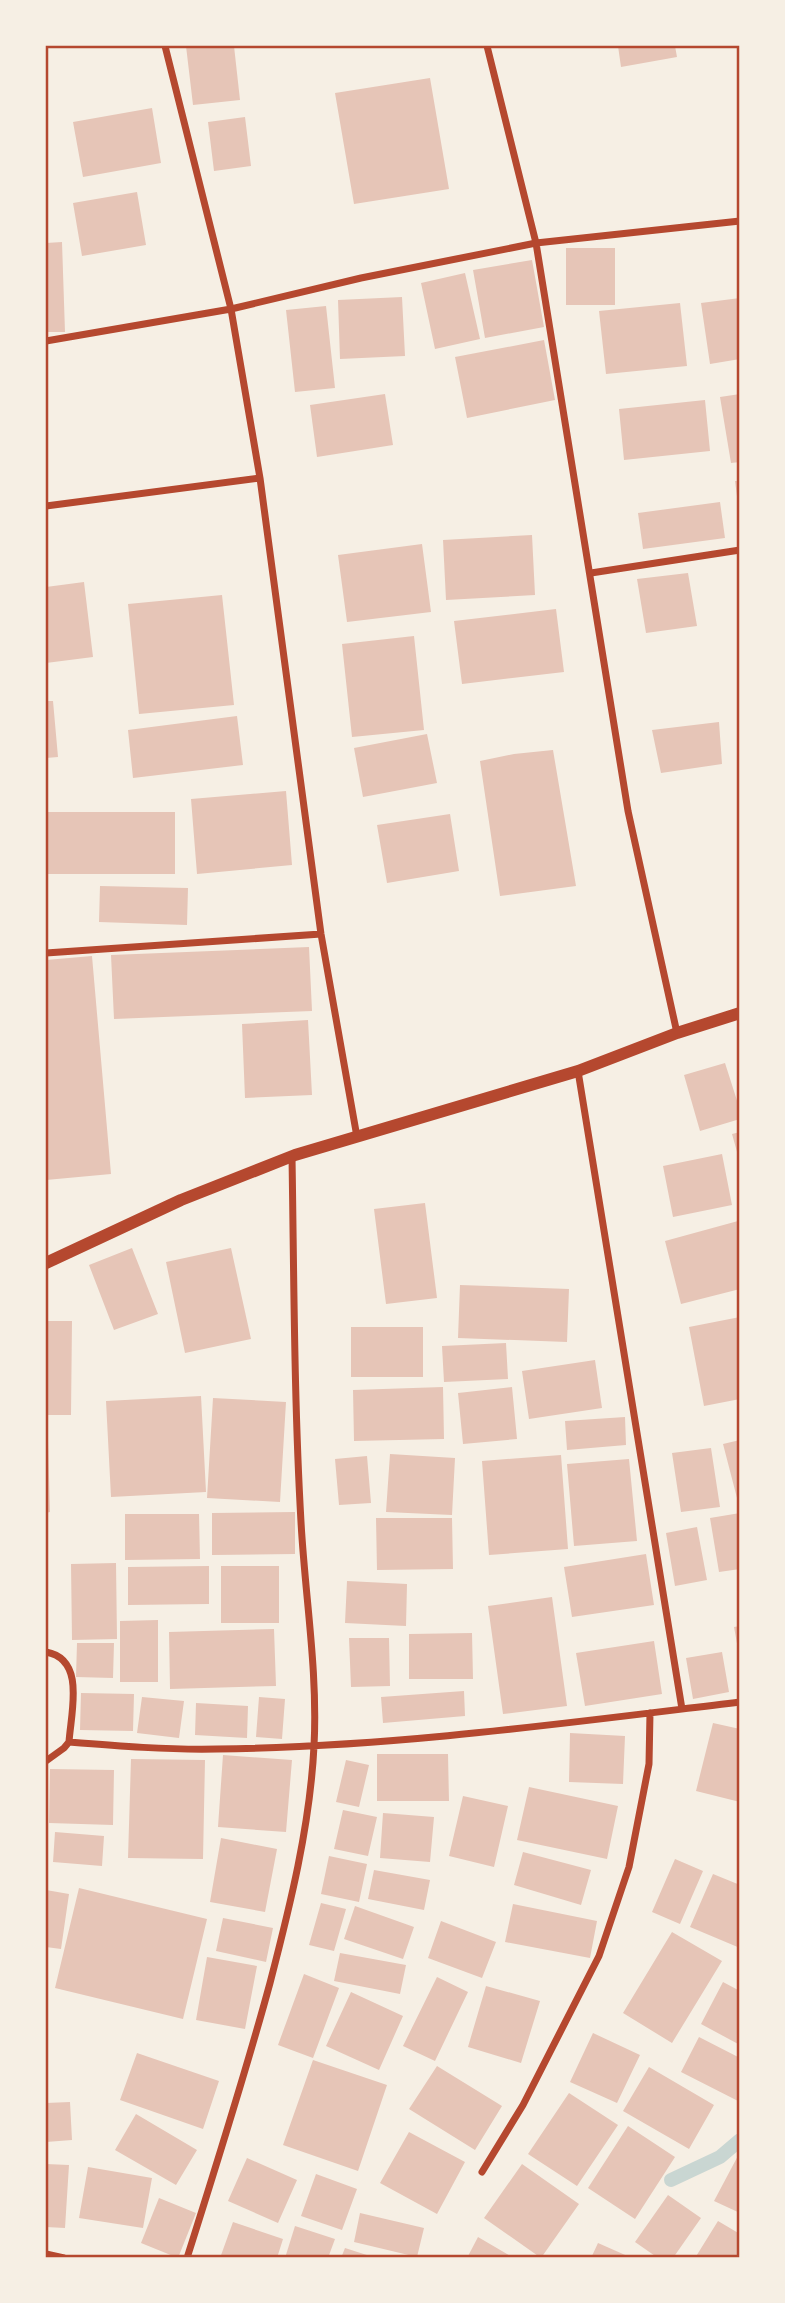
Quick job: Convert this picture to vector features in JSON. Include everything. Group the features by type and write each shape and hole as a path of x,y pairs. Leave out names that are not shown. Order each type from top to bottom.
{"street":[{"path":"165,46 230,309 260,478 321,934 357,1137"},
{"path":"487,46 536,243 628,811 677,1033"},
{"path":"46,341 230,309 361,278 536,243 740,220"},
{"path":"46,506 260,478"},
{"path":"590,573 740,550"},
{"path":"46,953 321,934"},
{"path":"46,1264 181,1200 292,1157 578,1071 677,1033 740,1013"},
{"path":"578,1071 682,1709"},
{"path":"187,2258 258,2025 289,1912 308,1801 314,1745 313,1664 303,1560 297,1447 292,1157"},
{"path":"46,1651 63,1659 70,1667 73,1678 69,1742 46,1761"},
{"path":"69,1742 143,1748 217,1749 314,1745 445,1736 740,1702"},
{"path":"482,2172 523,2105 599,1956 628,1867 649,1764 650,1713"},
{"path":"46,2254 64,2258"}],"building":[{"path":"186,46 234,46 240,100 193,105"},
{"path":"618,46 675,46 677,57 621,67"},
{"path":"430,78 449,189 354,204 335,93"},
{"path":"152,108 161,163 83,177 73,122"},
{"path":"245,117 251,166 214,171 208,122"},
{"path":"137,192 146,245 82,256 73,203"},
{"path":"62,242 65,332 46,332 46,243"},
{"path":"566,248 615,248 615,305 566,305"},
{"path":"532,260 544,327 485,338 473,270"},
{"path":"465,273 480,339 435,349 421,283"},
{"path":"402,297 405,356 340,359 338,300"},
{"path":"740,298 740,359 710,364 701,303"},
{"path":"680,303 687,366 606,374 599,311"},
{"path":"326,306 335,388 295,392 286,310"},
{"path":"544,340 555,400 467,418 455,357"},
{"path":"385,394 393,445 317,457 310,405"},
{"path":"740,394 740,462 731,463 720,397"},
{"path":"705,400 710,451 624,460 619,409"},
{"path":"735,481 740,481 740,504 738,504"},
{"path":"720,502 725,538 643,549 638,513"},
{"path":"532,535 535,595 446,600 443,540"},
{"path":"422,544 431,612 347,622 338,555"},
{"path":"688,573 697,626 646,633 637,579"},
{"path":"84,582 93,657 46,663 46,587"},
{"path":"222,595 234,705 139,714 128,604"},
{"path":"556,609 564,672 462,684 454,621"},
{"path":"414,636 424,730 352,737 342,644"},
{"path":"46,701 53,701 58,757 46,758"},
{"path":"237,716 243,765 133,778 128,730"},
{"path":"719,722 722,764 661,773 652,730"},
{"path":"427,734 437,783 363,797 354,748"},
{"path":"553,750 576,886 500,896 480,761"},
{"path":"286,791 292,865 197,874 191,799"},
{"path":"46,812 175,812 175,874 46,874"},
{"path":"450,814 459,871 387,883 377,825"},
{"path":"100,886 188,888 187,925 99,922"},
{"path":"309,947 312,1011 114,1019 111,955"},
{"path":"92,956 111,1174 46,1180 46,960"},
{"path":"308,1020 312,1095 245,1098 242,1024"},
{"path":"725,1063 740,1110 740,1119 700,1131 684,1075"},
{"path":"740,1132 740,1159 739,1159 732,1134"},
{"path":"722,1154 732,1205 673,1217 663,1166"},
{"path":"425,1203 437,1298 386,1304 374,1209"},
{"path":"738,1221 740,1289 681,1304 665,1241"},
{"path":"132,1248 158,1314 114,1330 89,1265"},
{"path":"231,1248 251,1339 185,1353 166,1262"},
{"path":"460,1285 569,1289 567,1342 458,1338"},
{"path":"740,1317 740,1399 704,1406 689,1327"},
{"path":"46,1321 72,1321 71,1415 46,1415"},
{"path":"351,1327 423,1327 423,1377 351,1377"},
{"path":"506,1343 508,1379 444,1382 442,1346"},
{"path":"595,1360 602,1408 529,1419 522,1371"},
{"path":"443,1387 444,1439 354,1441 353,1390"},
{"path":"512,1387 517,1439 463,1444 458,1393"},
{"path":"201,1396 206,1492 111,1497 106,1401"},
{"path":"213,1398 286,1402 280,1502 207,1498"},
{"path":"625,1417 626,1445 567,1450 565,1421"},
{"path":"740,1440 740,1498 737,1498 723,1444"},
{"path":"46,1441 50,1512 46,1513"},
{"path":"711,1448 720,1507 681,1512 672,1453"},
{"path":"390,1454 455,1458 452,1515 386,1512"},
{"path":"561,1455 568,1549 489,1555 482,1461"},
{"path":"367,1456 371,1503 339,1505 335,1459"},
{"path":"629,1459 637,1541 574,1546 567,1464"},
{"path":"295,1512 295,1554 212,1555 212,1513"},
{"path":"740,1513 740,1569 719,1572 710,1518"},
{"path":"125,1514 199,1514 200,1559 125,1560"},
{"path":"376,1518 452,1518 453,1569 377,1570"},
{"path":"697,1527 707,1580 675,1586 666,1533"},
{"path":"646,1554 654,1605 572,1617 564,1567"},
{"path":"116,1563 117,1639 72,1640 71,1564"},
{"path":"209,1566 209,1604 128,1605 128,1567"},
{"path":"221,1566 279,1566 279,1623 221,1623"},
{"path":"347,1581 407,1584 406,1626 345,1623"},
{"path":"552,1597 567,1706 503,1714 488,1606"},
{"path":"158,1620 158,1682 120,1682 120,1621"},
{"path":"740,1626 740,1649 738,1649 734,1627"},
{"path":"274,1629 276,1686 170,1689 169,1632"},
{"path":"472,1633 473,1679 409,1679 409,1634"},
{"path":"349,1638 389,1638 390,1686 351,1687"},
{"path":"654,1641 662,1694 585,1706 576,1653"},
{"path":"77,1643 114,1643 113,1678 76,1677"},
{"path":"722,1652 729,1692 693,1699 686,1658"},
{"path":"464,1691 465,1716 383,1723 381,1697"},
{"path":"81,1693 134,1694 133,1731 80,1730"},
{"path":"142,1697 184,1701 179,1738 137,1733"},
{"path":"259,1697 285,1699 282,1739 256,1737"},
{"path":"196,1703 248,1706 247,1738 195,1735"},
{"path":"713,1723 740,1729 740,1802 696,1791"},
{"path":"570,1733 625,1736 623,1784 569,1782"},
{"path":"377,1754 448,1754 449,1801 377,1801"},
{"path":"223,1755 292,1760 286,1832 218,1827"},
{"path":"131,1759 205,1760 203,1859 128,1858"},
{"path":"346,1760 369,1765 359,1807 336,1802"},
{"path":"50,1769 114,1770 113,1825 49,1823"},
{"path":"529,1787 618,1806 607,1859 517,1840"},
{"path":"463,1796 508,1806 494,1867 449,1856"},
{"path":"343,1810 377,1817 368,1856 334,1849"},
{"path":"383,1813 434,1817 430,1862 380,1858"},
{"path":"55,1832 104,1836 102,1866 53,1862"},
{"path":"221,1838 277,1849 265,1912 210,1902"},
{"path":"523,1852 591,1870 581,1905 514,1885"},
{"path":"329,1856 367,1864 359,1902 321,1894"},
{"path":"675,1859 703,1871 680,1924 652,1912"},
{"path":"374,1870 430,1880 424,1910 368,1899"},
{"path":"713,1874 740,1885 740,1948 690,1927"},
{"path":"79,1888 207,1919 183,2019 55,1988"},
{"path":"46,1890 69,1894 61,1949 46,1947"},
{"path":"321,1903 346,1909 334,1951 309,1945"},
{"path":"513,1904 597,1921 590,1958 505,1942"},
{"path":"355,1906 414,1927 403,1959 344,1939"},
{"path":"223,1918 273,1928 266,1962 216,1951"},
{"path":"441,1921 496,1942 482,1978 428,1958"},
{"path":"672,1932 722,1961 672,2043 623,2013"},
{"path":"340,1953 406,1965 400,1994 334,1981"},
{"path":"207,1957 257,1966 245,2029 196,2020"},
{"path":"304,1974 339,1988 313,2058 278,2045"},
{"path":"437,1977 468,1992 435,2061 403,2046"},
{"path":"723,1982 740,1991 740,2045 701,2024"},
{"path":"486,1986 540,2001 521,2063 468,2047"},
{"path":"351,1992 403,2016 379,2070 326,2046"},
{"path":"593,2033 640,2055 617,2103 570,2082"},
{"path":"699,2037 740,2058 740,2102 681,2072"},
{"path":"137,2053 219,2081 203,2129 120,2100"},
{"path":"313,2060 387,2085 358,2171 283,2145"},
{"path":"437,2066 502,2106 475,2150 409,2109"},
{"path":"649,2067 714,2105 689,2149 623,2111"},
{"path":"569,2093 618,2125 577,2186 528,2154"},
{"path":"70,2102 72,2140 46,2142 46,2103"},
{"path":"136,2114 197,2150 176,2185 115,2150"},
{"path":"628,2126 675,2157 635,2219 588,2188"},
{"path":"409,2132 465,2162 437,2214 380,2183"},
{"path":"740,2152 740,2213 714,2201"},
{"path":"247,2158 297,2180 278,2223 228,2201"},
{"path":"46,2164 69,2165 65,2228 46,2227"},
{"path":"522,2164 579,2204 541,2258 484,2218"},
{"path":"88,2167 152,2178 143,2228 79,2218"},
{"path":"316,2174 357,2189 342,2230 301,2216"},
{"path":"668,2195 701,2218 673,2258 658,2258 635,2242"},
{"path":"159,2198 196,2213 178,2258 141,2243"},
{"path":"360,2213 424,2228 417,2257 354,2242"},
{"path":"718,2221 740,2234 740,2258 695,2258"},
{"path":"233,2222 283,2239 277,2258 220,2258"},
{"path":"295,2226 335,2239 328,2258 285,2258"},
{"path":"478,2237 514,2258 467,2258"},
{"path":"598,2243 632,2258 591,2258"},
{"path":"345,2248 373,2257 373,2258 341,2258"}],"waterway":[{"path":"671,2180 720,2157 740,2140"}]}
